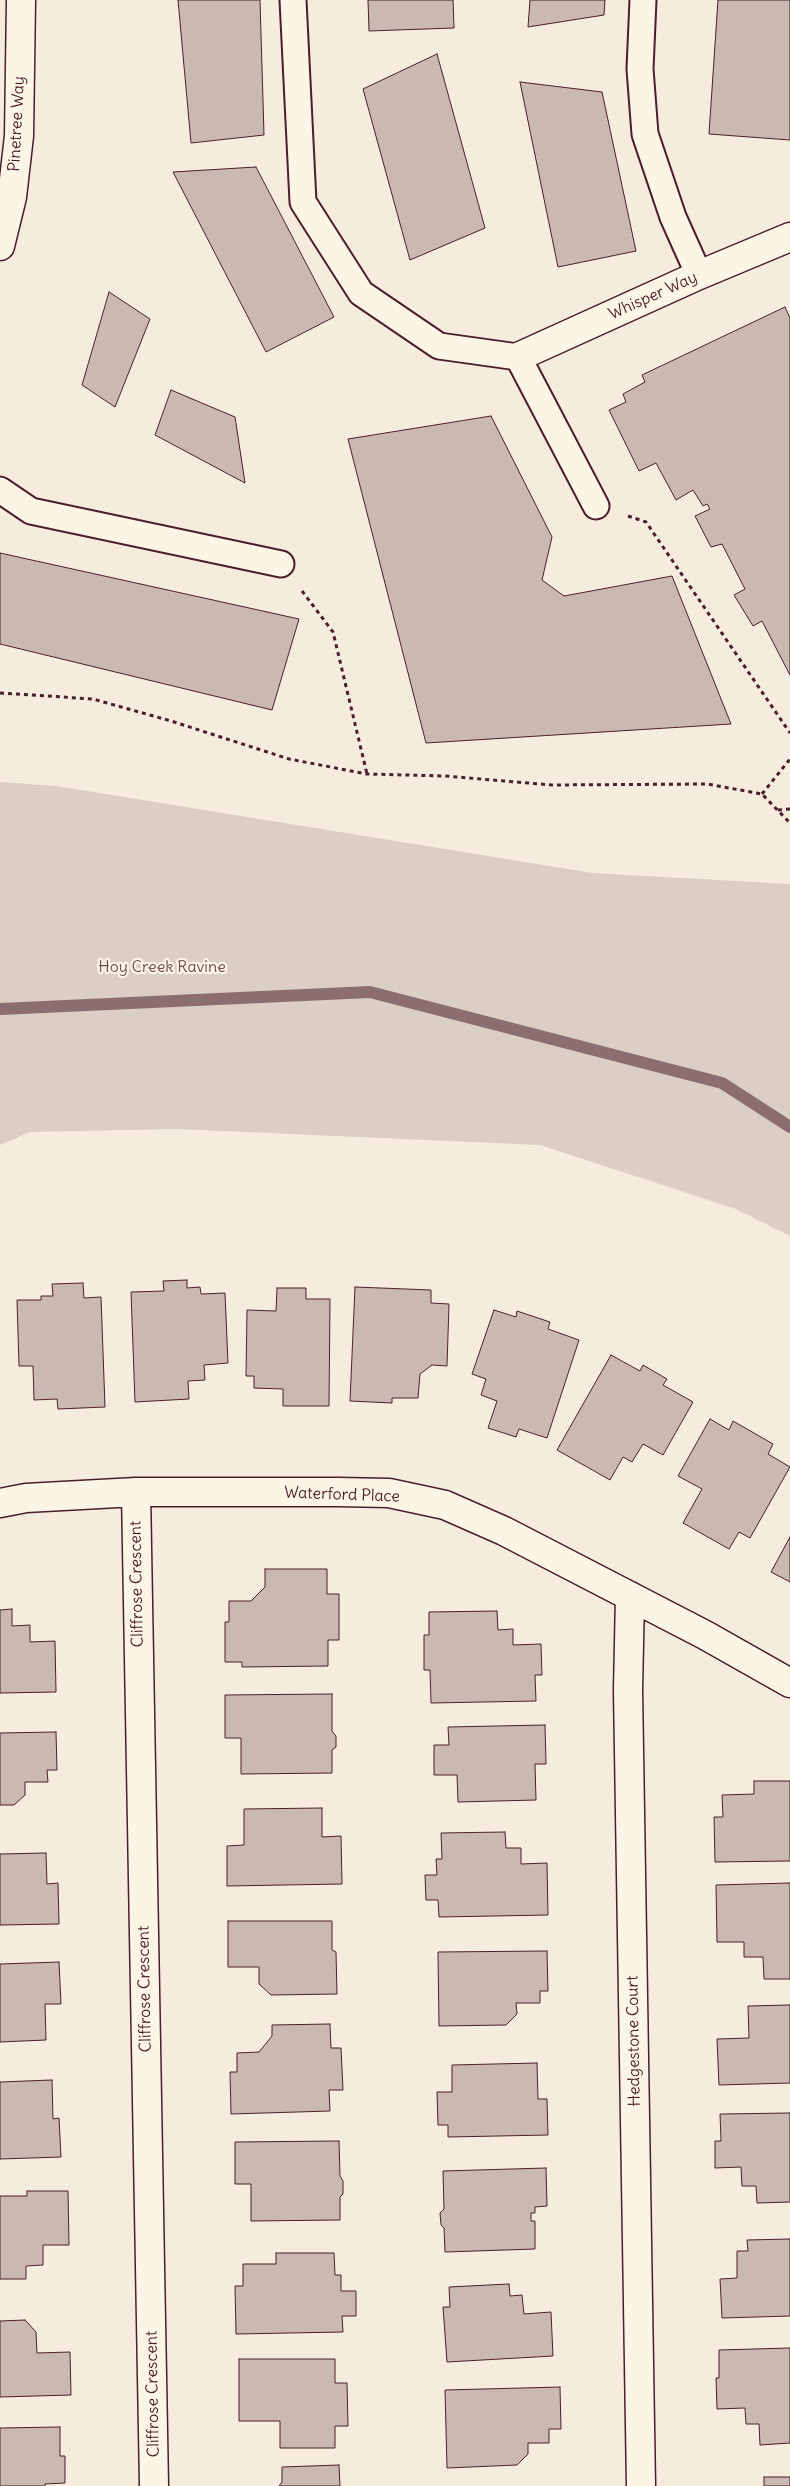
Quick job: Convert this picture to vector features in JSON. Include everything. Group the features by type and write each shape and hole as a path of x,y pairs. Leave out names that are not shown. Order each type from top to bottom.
{"street":[{"name":"Pinetree Way","path":"0,246 12,197 19,136 21,0"},
{"name":"Whisper Way","path":"518,358 699,275 790,237"},
{"name":"Waterford Place","path":"0,1503 26,1498 136,1492 389,1493 445,1505 504,1531 630,1596 790,1683"},
{"name":"Cliffrose Crescent","path":"136,1492 154,2486"},
{"name":"Hedgestone Court","path":"630,1596 628,1690 641,2486"}],"lane":[{"path":"293,0 303,202 361,293 440,346 518,358 596,506"},
{"path":"643,0 640,70 645,134 674,217 699,275"},
{"path":"0,490 31,511 281,564"}],"path":[{"path":"596,506 646,522 790,732"},
{"path":"281,564 333,632 367,774"},
{"path":"0,693 93,699 171,721 289,759 367,774 445,776 552,785 707,784 762,794 790,823"},
{"path":"762,794 790,759"},
{"path":"778,810 790,809"}],"green space":[{"name":"Hoy Creek Ravine","path":"0,782 56,786 593,873 790,884 790,1236 736,1209 540,1145 177,1129 30,1132 0,1145"}],"building":[{"path":"178,0 260,0 264,135 191,143"},
{"path":"368,0 453,0 454,28 369,31"},
{"path":"530,0 605,0 604,15 528,27"},
{"path":"718,0 790,0 790,140 709,134"},
{"path":"437,54 485,228 410,260 363,89"},
{"path":"520,82 602,92 636,251 558,267"},
{"path":"256,167 334,317 266,352 173,172"},
{"path":"109,292 150,319 115,407 82,385"},
{"path":"785,307 790,318 790,675 762,621 753,626 734,595 745,589 722,544 711,547 695,516 710,509 707,504 703,506 693,490 676,500 656,463 639,471 609,410 626,402 623,394 645,382 642,375"},
{"path":"171,390 235,417 245,483 155,435"},
{"path":"491,416 552,537 542,580 564,596 672,576 731,724 426,743 348,439"},
{"path":"0,553 299,619 272,710 0,644"},
{"path":"187,1280 187,1288 200,1287 201,1294 225,1293 228,1363 204,1365 205,1380 188,1381 189,1399 135,1402 131,1292 164,1291 163,1281"},
{"path":"83,1283 84,1298 101,1297 105,1407 58,1409 57,1399 34,1400 33,1366 19,1366 17,1300 41,1300 41,1296 53,1296 52,1284"},
{"path":"355,1287 431,1290 431,1303 449,1304 447,1366 432,1365 420,1374 418,1398 392,1398 392,1403 350,1401"},
{"path":"277,1288 306,1288 306,1299 330,1299 329,1406 283,1406 283,1389 254,1388 254,1376 246,1376 247,1310 276,1311"},
{"path":"494,1310 516,1317 517,1311 550,1322 548,1329 579,1340 547,1438 519,1429 516,1437 488,1428 497,1401 481,1395 486,1379 472,1374"},
{"path":"611,1355 640,1371 643,1365 667,1379 663,1385 693,1402 663,1455 643,1444 632,1462 623,1457 610,1480 557,1450"},
{"path":"710,1419 729,1430 733,1421 773,1444 768,1454 790,1467 750,1538 739,1532 729,1549 683,1523 702,1489 678,1476"},
{"path":"790,1537 790,1582 771,1572"},
{"path":"265,1569 327,1569 327,1594 339,1594 339,1640 328,1640 328,1666 242,1667 242,1662 225,1662 225,1622 229,1622 229,1601 251,1601 265,1587"},
{"path":"12,1609 12,1626 30,1625 30,1642 55,1641 56,1692 0,1693 0,1610"},
{"path":"497,1611 498,1630 513,1629 513,1645 541,1644 542,1675 535,1675 536,1701 431,1703 430,1670 424,1670 424,1635 429,1635 429,1612"},
{"path":"332,1694 332,1731 336,1736 336,1747 332,1750 332,1773 241,1774 241,1738 225,1738 225,1695"},
{"path":"545,1725 546,1764 535,1764 536,1800 458,1802 457,1775 434,1775 434,1745 449,1745 448,1727"},
{"path":"56,1732 57,1770 47,1770 48,1782 25,1782 25,1795 14,1805 0,1805 0,1733"},
{"path":"754,1781 790,1781 790,1861 715,1862 714,1817 723,1817 722,1795 754,1794"},
{"path":"322,1808 322,1837 341,1836 342,1884 227,1886 227,1846 244,1845 244,1809"},
{"path":"505,1832 506,1848 521,1848 521,1864 547,1863 548,1915 439,1917 438,1900 426,1900 425,1875 437,1875 436,1859 442,1859 441,1833"},
{"path":"46,1853 47,1884 58,1883 59,1924 0,1925 0,1854"},
{"path":"790,1883 790,1979 764,1979 763,1957 744,1957 744,1942 717,1942 716,1885"},
{"path":"228,1921 332,1921 332,1950 336,1952 337,1994 271,1995 259,1984 259,1967 228,1967"},
{"path":"547,1951 548,1991 540,1991 540,2003 516,2003 517,2014 506,2025 439,2026 438,1952"},
{"path":"59,1962 61,2004 45,2004 46,2040 0,2042 0,1964"},
{"path":"790,2005 790,2083 719,2085 717,2039 749,2038 748,2006"},
{"path":"330,2024 331,2048 341,2048 343,2090 329,2090 330,2111 231,2114 230,2072 237,2072 237,2053 259,2052 272,2036 272,2025"},
{"path":"537,2063 538,2099 547,2099 548,2135 448,2137 448,2125 438,2125 437,2092 452,2092 452,2065"},
{"path":"52,2080 53,2119 59,2118 61,2157 0,2159 0,2082"},
{"path":"790,2113 790,2202 757,2203 756,2186 742,2186 741,2167 715,2168 715,2141 721,2141 720,2114"},
{"path":"339,2141 340,2176 343,2181 343,2194 340,2197 340,2220 251,2221 251,2184 235,2184 235,2142"},
{"path":"546,2168 547,2206 535,2207 535,2213 531,2213 531,2221 535,2221 535,2249 445,2252 444,2228 441,2225 440,2213 444,2209 443,2171"},
{"path":"27,2191 68,2191 69,2245 43,2245 43,2265 26,2266 26,2279 0,2279 0,2196 27,2196"},
{"path":"790,2239 790,2316 722,2318 720,2279 737,2278 737,2251 748,2251 747,2240"},
{"path":"276,2253 334,2253 335,2275 341,2275 341,2291 356,2291 356,2316 342,2316 343,2332 236,2334 235,2286 243,2286 243,2264 276,2264"},
{"path":"509,2284 510,2296 522,2295 524,2314 551,2312 553,2356 447,2362 443,2307 450,2307 449,2287"},
{"path":"25,2320 36,2332 37,2353 70,2352 71,2395 0,2397 0,2321"},
{"path":"790,2348 790,2443 760,2445 759,2424 746,2424 745,2408 717,2409 716,2378 719,2378 719,2350"},
{"path":"239,2359 335,2359 335,2383 347,2383 348,2426 335,2426 335,2448 280,2448 280,2421 239,2421"},
{"path":"560,2387 561,2429 549,2429 549,2443 528,2443 528,2454 517,2465 447,2468 445,2390"},
{"path":"60,2427 60,2456 65,2456 65,2483 45,2484 45,2486 0,2486 0,2428"},
{"path":"339,2465 340,2486 279,2486 282,2482 282,2467"},
{"path":"764,2477 790,2477 790,2486 764,2486"}],"waterway":[{"path":"0,1009 370,992 722,1083 790,1127"}]}
